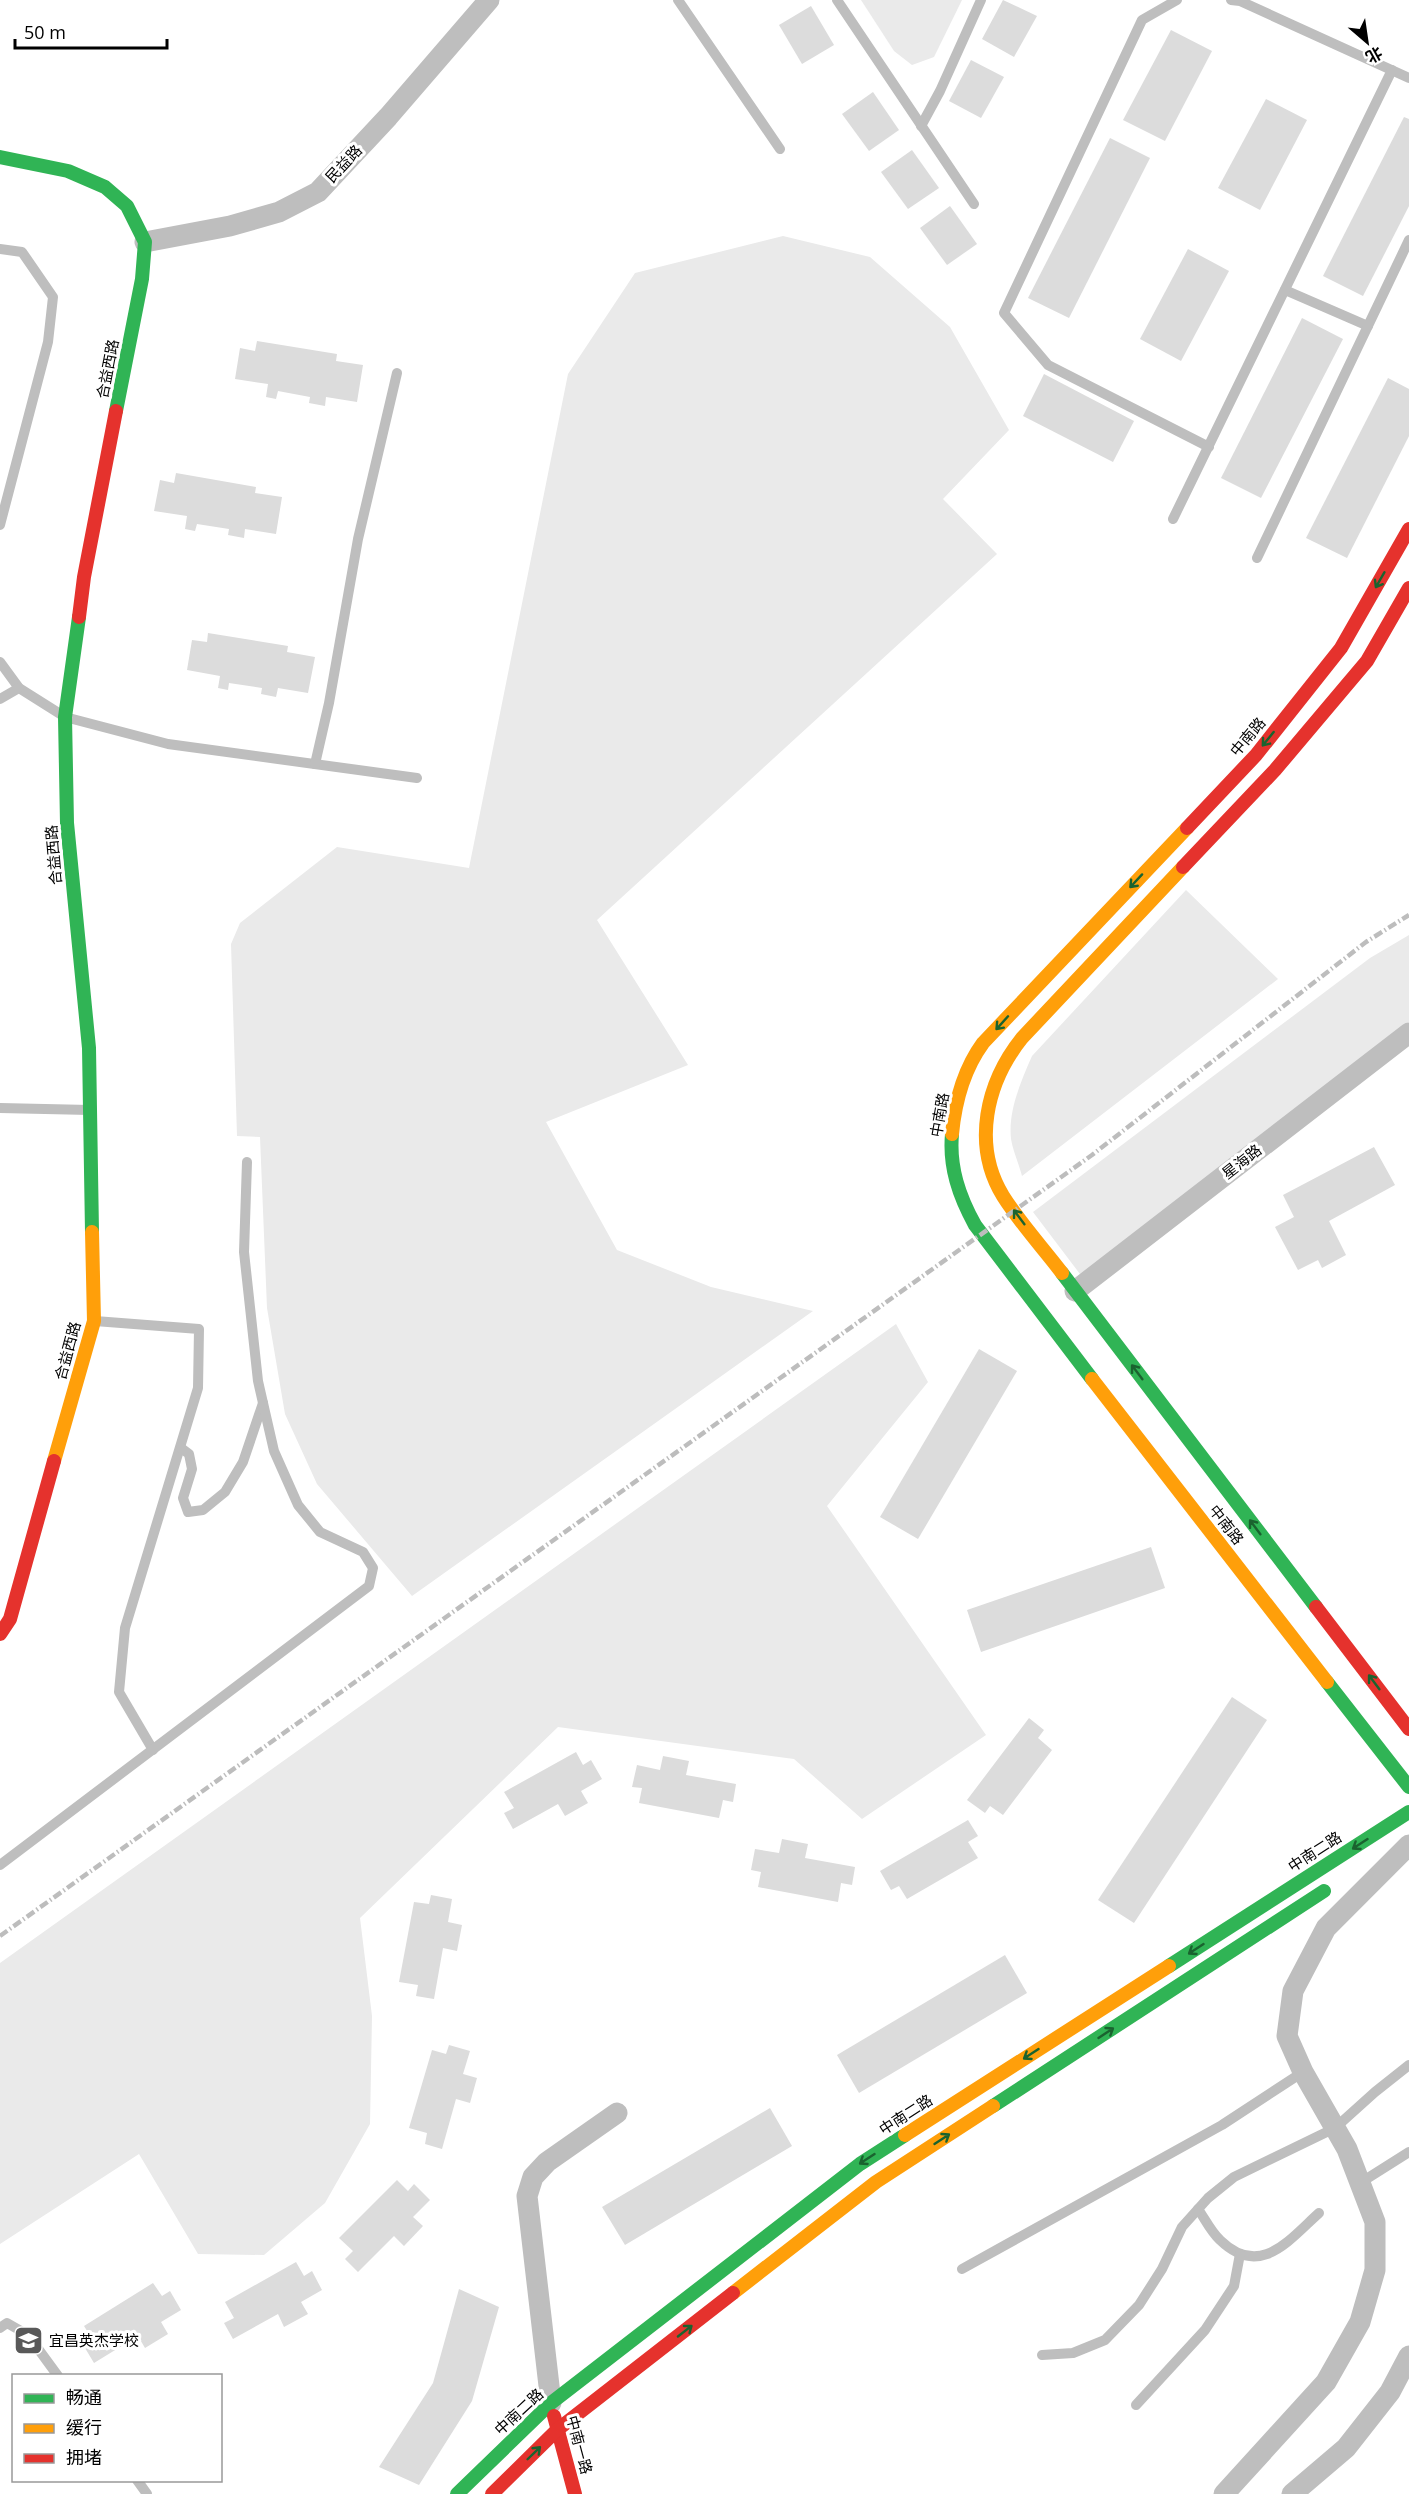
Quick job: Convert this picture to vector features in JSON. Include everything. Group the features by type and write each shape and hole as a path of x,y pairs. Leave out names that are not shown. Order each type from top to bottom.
{"main road":[{"path":"0,157 68,171 105,188 127,206 145,242"},
{"name":"合益西路","path":"0,1634 10,1619 94,1321 89,1048 67,823 65,717 84,577 142,279 145,242"},
{"name":"中南路","path":"1409,529 1341,648 1256,755 1001,1023 975,1055 957,1098 950,1138 954,1179 970,1217 1008,1271 1409,1787"},
{"name":"中南路","path":"1409,588 1367,661 1275,770 1049,1007 1014,1048 997,1076 987,1106 985,1131 986,1154 991,1175 1003,1196 1409,1729"},
{"name":"中南二路","path":"457,2494 551,2403 860,2164 1409,1812"},
{"path":"1379,1856 1409,1836"},
{"path":"492,2494 557,2430 876,2182 1339,1882"},
{"name":"中南一路","path":"551,2403 574,2494"}],"street":[{"name":"民益路","path":"145,242 230,226 279,212 318,192 388,117 489,0"},
{"name":"星海路","path":"1075,1291 1409,1033"},
{"path":"1224,2494 1326,2382 1359,2322 1375,2270 1375,2222 1347,2149 1303,2072 1287,2036 1293,1991 1326,1928 1409,1845"},
{"path":"551,2403 527,2196 533,2177 547,2162 617,2113"},
{"path":"1292,2494 1346,2448 1390,2392 1409,2356"}],"lane":[{"path":"678,0 780,149"},
{"path":"837,0 974,204"},
{"path":"921,126 940,91 981,0"},
{"path":"1177,0 1142,20 1004,313 1048,365 1209,447"},
{"path":"1231,0 1240,1 1409,78"},
{"path":"1173,519 1392,70"},
{"path":"1257,558 1409,240"},
{"path":"0,249 22,252 53,297 48,342 0,525"},
{"path":"1285,290 1368,326"},
{"path":"315,764 329,703 358,539 397,373"},
{"path":"0,662 19,688 65,717 168,744 417,778"},
{"path":"0,699 19,688"},
{"path":"0,1108 90,1110"},
{"path":"0,1865 369,1586 373,1568 363,1552 320,1532 298,1505 274,1451 258,1381 244,1252 247,1162"},
{"path":"94,1321 199,1329 198,1388 125,1628 119,1692 153,1750"},
{"path":"180,1448 189,1454 192,1469 183,1498 189,1512 203,1510 225,1492 243,1462 263,1403"},
{"path":"1042,2355 1073,2353 1105,2340 1139,2306 1162,2269 1182,2227 1198,2209 1234,2177 1335,2128 1409,2065"},
{"path":"962,2269 1222,2125 1303,2072"},
{"path":"1360,2183 1409,2152"},
{"path":"1198,2209 1220,2240 1240,2254 1262,2257 1282,2247 1319,2213"},
{"path":"1136,2405 1205,2330 1234,2286 1240,2254"},
{"path":"0,2328 7,2323 28,2335 57,2374"},
{"path":"138,2482 147,2494"}],"shaded area":[{"path":"861,0 962,0 934,57 912,65 894,51"},
{"path":"783,236 870,257 950,327 1009,430 943,499 997,554 597,920 688,1065 546,1122 617,1250 711,1287 813,1311 412,1596 317,1484 285,1414 267,1308 260,1137 237,1136 231,944 240,923 337,847 469,868 568,374 635,273"},
{"path":"1186,890 1278,979 1022,1176 1011,1139 1011,1118 1032,1056"},
{"path":"1409,935 1409,1022 1083,1278 1033,1212 1370,958"},
{"path":"896,1324 928,1382 827,1506 986,1735 862,1819 794,1759 558,1727 360,1918 372,2016 370,2124 325,2203 264,2255 198,2254 139,2154 0,2244 0,1963"}],"building":[{"path":"1003,0 1037,16 1014,57 982,39"},
{"path":"811,6 834,45 802,64 779,25"},
{"path":"1171,30 1212,51 1165,141 1123,120"},
{"path":"971,60 1004,77 981,118 949,101"},
{"path":"873,92 899,130 869,151 842,114"},
{"path":"1266,99 1307,120 1260,210 1218,188"},
{"path":"1404,117 1409,119 1409,206 1363,296 1323,276"},
{"path":"1110,138 1150,158 1069,318 1028,298"},
{"path":"912,150 939,188 908,209 881,172"},
{"path":"950,206 977,244 947,265 920,228"},
{"path":"1188,249 1229,271 1181,361 1140,339"},
{"path":"1302,318 1343,339 1261,498 1221,478"},
{"path":"257,341 337,354 336,361 363,365 357,402 326,397 325,406 309,403 310,397 278,391 276,399 266,397 268,384 235,379 240,348 255,351"},
{"path":"1044,374 1134,421 1113,462 1023,416"},
{"path":"1388,378 1409,389 1409,436 1347,558 1306,538"},
{"path":"176,473 256,487 255,493 282,497 276,534 245,529 244,538 228,535 229,529 197,524 195,531 185,529 187,516 154,511 160,480 174,483"},
{"path":"208,633 288,646 287,652 315,657 308,693 278,688 276,697 261,694 262,688 229,683 228,690 218,688 220,676 187,670 192,640 207,642"},
{"path":"1374,1147 1395,1185 1329,1221 1346,1255 1322,1268 1318,1260 1298,1270 1275,1227 1294,1217 1283,1195"},
{"path":"979,1349 1017,1371 918,1539 880,1517"},
{"path":"1151,1547 1165,1588 981,1652 967,1610"},
{"path":"1232,1697 1267,1720 1134,1923 1098,1900"},
{"path":"1029,1718 1044,1730 1038,1738 1052,1750 1003,1815 990,1806 985,1813 967,1800"},
{"path":"576,1752 583,1765 591,1760 602,1779 581,1791 588,1803 565,1816 558,1804 513,1829 504,1813 514,1808 504,1792"},
{"path":"663,1756 689,1761 686,1775 736,1784 733,1802 723,1800 719,1818 639,1803 642,1788 632,1787 637,1765 660,1770"},
{"path":"968,1820 978,1836 968,1842 978,1858 907,1899 899,1886 891,1890 880,1871"},
{"path":"782,1839 808,1844 805,1858 855,1867 852,1885 841,1883 838,1902 758,1887 761,1872 751,1870 755,1849 779,1853"},
{"path":"431,1895 452,1899 448,1922 462,1925 457,1951 443,1948 434,1999 416,1996 418,1985 399,1982 414,1902 429,1904"},
{"path":"1005,1955 1027,1993 859,2093 837,2055"},
{"path":"449,2045 470,2051 463,2074 477,2078 470,2103 456,2099 442,2149 425,2144 427,2133 409,2128 432,2050 446,2054"},
{"path":"770,2108 792,2146 625,2245 602,2207"},
{"path":"397,2180 408,2191 414,2184 430,2200 413,2217 423,2226 404,2246 394,2236 358,2272 345,2259 353,2251 339,2238"},
{"path":"296,2262 304,2276 312,2271 322,2290 301,2302 308,2314 284,2327 278,2314 233,2339 224,2323 234,2318 225,2302"},
{"path":"153,2283 162,2296 170,2291 181,2310 161,2322 168,2334 145,2348 138,2336 94,2363 85,2348 94,2342 84,2326"},
{"path":"459,2289 499,2307 472,2401 419,2485 379,2467 433,2383"}],"railway":[{"path":"0,1936 1092,1155 1366,942 1409,915"}],"traffic: fast":[{"path":"0,157 68,171 105,187 127,206 145,242 142,279 116,411"},
{"path":"79,617 65,717 67,823 89,1048 92,1232"},
{"path":"952,1134 952,1158 956,1181 975,1225 1092,1379"},
{"path":"1062,1273 1316,1607"},
{"path":"1327,1682 1409,1787"},
{"path":"1169,1966 1409,1812"},
{"path":"993,2106 1324,1891"},
{"path":"457,2494 551,2403 860,2164 905,2135"}],"traffic: slow":[{"path":"952,1134 961,1086 983,1043 1187,828"},
{"path":"1062,1273 1024,1226 1003,1196 993,1176 986,1135 987,1115 992,1094 999,1074 1022,1038 1183,867"},
{"path":"54,1461 94,1321 92,1232"},
{"path":"1092,1379 1327,1682"},
{"path":"905,2135 1169,1966"},
{"path":"733,2293 876,2182 993,2106"}],"traffic: jam":[{"path":"79,617 84,577 116,411"},
{"path":"1187,828 1256,755 1341,648 1409,529"},
{"path":"1183,867 1275,770 1367,661 1409,588"},
{"path":"0,1634 10,1619 54,1461"},
{"path":"1316,1607 1409,1729"},
{"path":"492,2494 557,2430 733,2293"},
{"path":"554,2416 575,2494"}],"place":[{"name":"宜昌英杰学校","path":"28,2341"}]}
